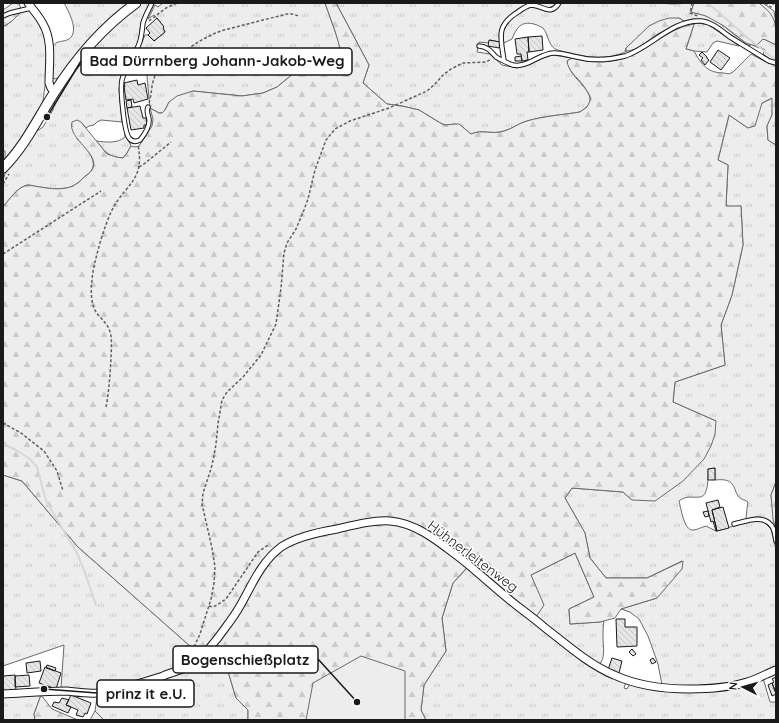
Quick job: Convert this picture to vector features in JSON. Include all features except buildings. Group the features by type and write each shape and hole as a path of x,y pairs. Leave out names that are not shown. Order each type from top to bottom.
{"main road":[{"path":"3,168 22,145 55,92 83,53 113,21 136,3"}],"street":[{"path":"30,5 44,24 49,41 49,83 55,92"},
{"name":"Hühnerleitenweg","path":"3,694 65,691 96,693 128,687 180,670 200,659 221,634 239,608 264,564 282,547 296,539 327,530 378,521 400,522 424,532 438,541 567,646 601,669 622,678 664,687 706,689 748,682 776,670"}],"lane":[{"path":"148,107 146,111 149,119 149,125 142,138 134,142 131,141 127,134 121,89 123,76 141,41 144,23 152,3"},
{"path":"504,61 500,35 502,27 508,19 530,5 550,10 556,7 559,3"},
{"path":"3,16 30,5"},
{"path":"479,46 488,49 504,61 514,65 522,65 545,54 554,52 586,59 611,59 625,56 639,50 678,26 703,21 714,26 776,64"},
{"path":"734,524 757,519 766,521 772,527 776,541"}],"path":[{"path":"143,27 166,8 177,3"},
{"path":"692,3 690,13 700,16 703,21"},
{"path":"765,3 771,7 774,3"},
{"path":"148,107 152,95 153,80 158,70 162,66 172,62 196,43 224,30 287,14 299,16"},
{"path":"180,670 200,634 214,583 215,567 202,504 203,493 214,456 222,400 227,392 243,377 261,355 276,324 284,253 287,243 296,229 304,210 308,199 314,170 326,140 336,129 350,121 388,108 427,91 442,75 463,63 486,62 496,56"},
{"path":"106,407 110,387 112,346 109,329 96,312 92,301 91,285 95,262 112,210 137,175 140,154 137,141"},
{"path":"139,167 171,142"},
{"path":"3,254 101,191"},
{"path":"3,423 21,433 44,451 56,471 63,491"},
{"path":"208,606 213,607 226,599 258,552 268,545"}],"green space":[{"path":"13,3 19,4 21,12 3,27 3,10"},
{"path":"64,3 129,3 60,77 55,79 52,75 53,46 57,42 67,40 71,37 74,28 69,12"},
{"path":"141,3 150,3 141,23 138,44 121,80 119,89 122,122 101,120 86,128 81,122 77,139 87,149 92,158 93,167 91,171 77,184 68,188 56,189 28,185 24,186 14,194 3,207 3,180 6,171 34,133 43,127 53,110 55,99 83,58 117,22"},
{"path":"163,3 325,3 341,48 322,52 311,59 277,87 263,93 242,96 193,91 169,102 165,110 162,113 159,113 150,108 146,66 143,65 129,69 145,35 148,35 154,41 165,32 164,27 154,15 148,19 155,5 158,7"},
{"path":"325,3 336,3 369,65 363,83 387,104 419,110 442,124 459,124 471,134 479,132 500,132 533,119 580,112 587,107 591,99 584,87 571,71 567,61 572,58 601,62 623,59 639,52 669,33 687,25 694,24 686,49 694,51 703,64 713,72 731,73 751,54 768,63 776,65 776,145 768,140 767,126 772,115 772,98 762,103 755,126 748,128 729,115 718,160 728,165 726,206 741,206 743,245 732,295 721,325 725,365 675,382 673,402 716,421 715,434 711,446 704,459 683,481 655,501 632,500 623,492 572,488 565,498 585,533 590,558 606,578 647,578 683,561 682,569 657,598 621,609 615,618 600,622 570,624 569,609 594,597 575,553 531,575 544,605 536,617 472,562 453,583 442,618 446,651 424,685 421,710 426,720 248,720 248,710 236,698 224,658 199,654 78,547 22,481 3,475 3,207 20,188 24,186 28,185 53,189 71,187 78,183 92,170 94,164 92,158 74,134 72,122 77,120 81,122 107,154 123,158 131,146 139,146 152,126 153,119 150,108 162,113 169,102 177,96 193,91 242,96 263,93 277,87 311,59 322,52 340,48"},
{"path":"336,3 556,3 549,8 534,4 521,7 508,17 501,25 499,32 500,42 490,40 489,43 479,42 477,52 490,54 502,65 517,68 553,55 572,58 567,61 572,73 588,93 590,97 589,104 580,112 533,119 500,132 479,132 471,134 462,126 455,124 442,124 419,110 387,104 363,83 369,65"},
{"path":"561,3 694,3 691,12 712,19 751,45 749,46 706,20 693,19 684,21 679,18 630,44 626,48 625,51 627,51 606,57 584,56 555,49 543,28 530,23 520,26 512,39 504,43 503,30 507,23 519,13 531,7 551,12 558,8"},
{"path":"694,3 759,3 769,12 774,21 776,45 763,39 755,46 746,43 724,26 706,16 691,12"},
{"path":"758,3 763,3 774,11 776,24 771,16"},
{"path":"30,10 41,26 46,44 47,73 43,101 26,132 5,160 5,151 3,150 3,27 21,12"},
{"path":"669,18 679,18 684,21 656,35 638,48 626,51 626,48 649,26"},
{"path":"698,23 709,25 739,46 717,41 713,43 707,52 686,49 694,24"},
{"path":"763,39 776,45 776,61 773,61 763,54 765,50 755,46"},
{"path":"773,98 772,115 767,126 768,140 776,145 776,482 771,495 775,528 768,521 759,517 746,519 748,502 739,497 733,485 728,481 715,480 715,468 708,469 707,485 703,496 687,497 679,501 685,523 687,527 693,530 706,526 716,531 752,521 761,521 771,529 776,549 776,666 746,680 732,684 690,687 662,685 658,664 648,636 639,619 630,612 621,609 657,598 682,561 647,578 606,578 590,558 585,533 565,498 572,488 623,492 632,500 716,421 673,402 675,382 725,365 721,325 732,295 743,245 741,206 726,207 728,165 718,160 729,115 748,128 762,103"},
{"path":"125,133 131,146 123,158 111,155 96,141 118,141 125,137"},
{"path":"3,475 22,481 78,547 199,654 175,669 132,683 92,691 61,688 64,645 3,666"},
{"path":"776,482 776,531 773,519 771,495"},
{"path":"575,553 594,597 569,609 570,624 604,621 603,659 599,665 550,630 536,617 531,575"},
{"path":"467,568 587,663 606,676 626,682 624,688 627,689 630,683 681,691 763,678 770,702 776,702 776,720 426,720 421,710 424,685 446,651 442,618 453,583"},
{"path":"210,655 224,658 236,698 248,710 248,720 104,720 95,711 97,697 130,689 187,670 201,664"},
{"path":"41,695 34,714 35,720 3,720 3,696"},
{"path":"41,695 52,709 78,720 35,720 34,714"},
{"path":"95,711 104,720 90,720"}],"shaded area":[{"path":"361,656 405,671 405,720 306,720 313,683"}],"waterway":[{"path":"707,3 751,41 776,59"},
{"path":"3,444 30,459 37,467 46,501 77,553 96,605"}],"place":[{"name":"Bad Dürrnberg Johann-Jakob-Weg","path":"47,117"},
{"name":"prinz it e.U.","path":"44,689"},
{"name":"Bogenschießplatz","path":"357,702"}]}
